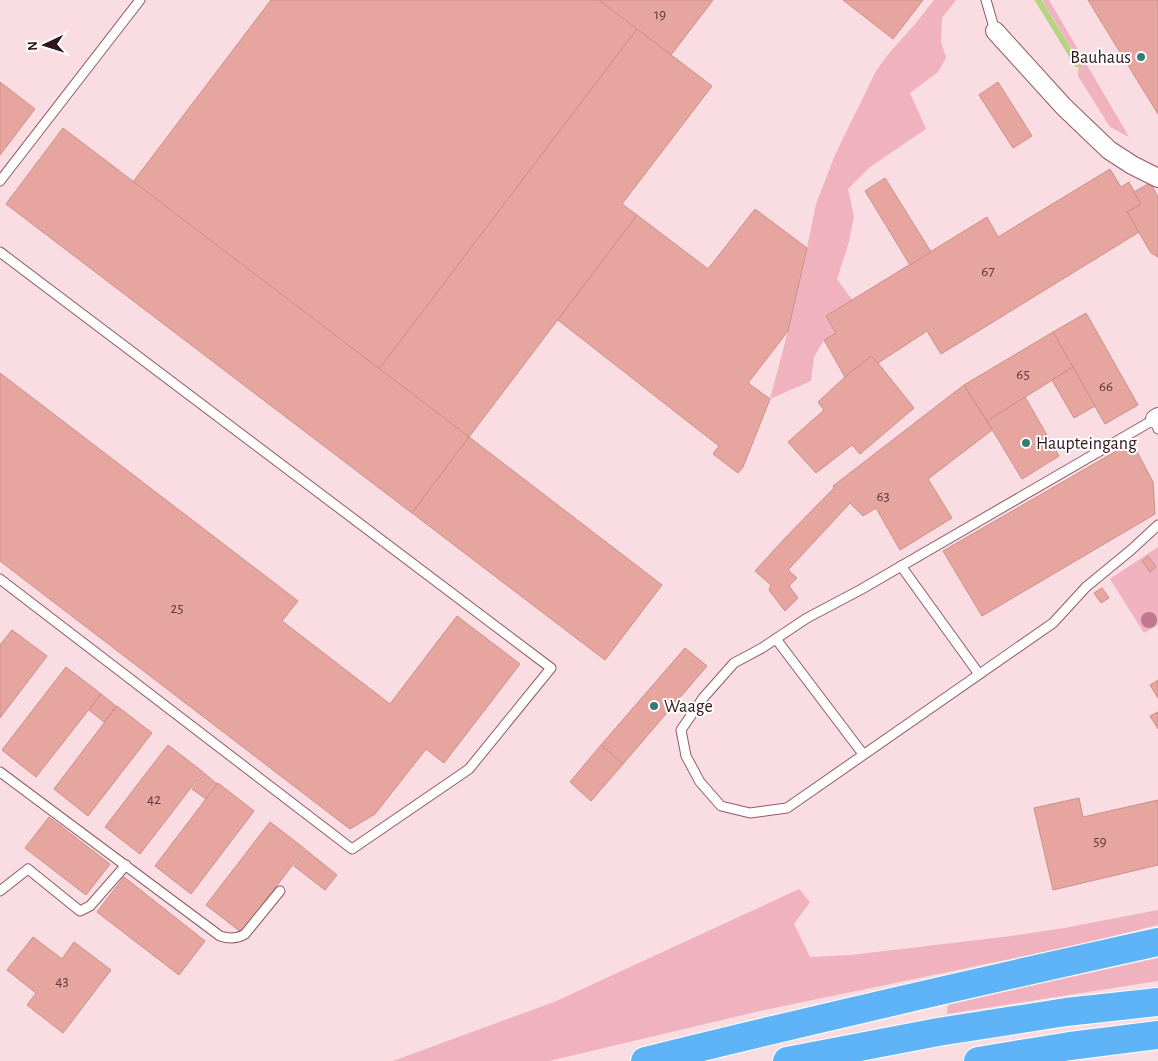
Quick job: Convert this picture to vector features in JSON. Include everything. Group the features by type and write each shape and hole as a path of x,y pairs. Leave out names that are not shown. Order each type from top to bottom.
{"highway":[{"path":"645,1061 927,993 1158,942"},
{"path":"787,1061 938,1032 1066,1012 1158,1002"},
{"path":"978,1061 1070,1046 1158,1035"}],"street":[{"path":"995,31 1064,108 1109,150 1132,165 1158,178"}],"lane":[{"path":"0,181 140,0"},
{"path":"986,0 995,31"},
{"path":"0,252 552,668 470,769 352,849 0,579"},
{"path":"1157,422 807,618 762,648 734,663 703,698 681,730 686,756 700,782 721,806 750,813 787,808 1053,623 1086,587 1158,525"},
{"path":"902,566 980,674"},
{"path":"776,639 863,754"},
{"path":"0,772 220,936 226,938 240,937 246,934 280,891"},
{"path":"0,891 28,868 80,911 90,906 126,865"}],"shaded area":[{"path":"934,0 956,0 942,18 941,42 946,58 938,72 910,93 926,129 870,167 848,189 854,217 848,245 837,279 853,301 836,333 824,340 814,357 811,381 770,399 788,331 816,204 835,155 876,71"},
{"path":"1042,0 1049,0 1129,137 1110,127 1078,76 1079,61"},
{"path":"1158,547 1158,625 1144,633 1110,579"},
{"path":"799,889 810,902 794,924 810,957 851,955 1011,936 1158,910 1158,925 1068,947 760,1011 549,1061 393,1061 554,1002"},
{"path":"1158,958 1158,981 947,1014 948,1004"}],"building":[{"path":"271,0 599,0 637,29 379,369 133,182"},
{"path":"599,0 713,0 671,55"},
{"path":"843,0 923,0 893,39"},
{"name":"Bauhaus","path":"1088,0 1158,0 1158,114"},
{"path":"637,29 712,86 622,204 637,215 469,437 379,369"},
{"path":"0,82 35,109 0,155"},
{"path":"998,82 1032,136 1013,148 979,95"},
{"path":"63,128 469,437 412,513 6,204"},
{"path":"1110,169 1121,187 1129,182 1141,204 1127,212 1139,232 941,354 927,331 878,363 871,356 845,377 824,340 836,333 826,316 987,217 998,237"},
{"path":"885,178 931,252 910,265 865,191"},
{"path":"1148,184 1152,186 1158,197 1158,257 1151,253 1127,212 1141,204 1134,192"},
{"path":"755,209 807,248 788,331 748,383 770,399 743,467 738,473 713,454 719,446 558,320 637,215 708,269"},
{"path":"1086,313 1138,405 1105,424 1053,332"},
{"path":"1053,332 1073,367 987,421 964,385"},
{"path":"871,356 914,408 860,454 852,445 816,473 788,442 824,410 818,402"},
{"path":"1073,367 1095,406 1074,418 1052,380"},
{"path":"0,373 298,601 282,621 390,704 457,616 520,664 444,763 426,749 375,814 350,829 0,561"},
{"path":"964,385 992,430 928,479 952,518 900,550 876,508 863,516 850,503 788,570 797,578 789,586 798,598 785,611 769,590 771,585 755,571 834,488 833,486"},
{"name":"Haupteingang","path":"1025,397 1059,456 1022,479 987,421"},
{"path":"469,437 662,585 605,660 412,513"},
{"path":"1132,442 1153,482 1155,514 982,616 943,551"},
{"path":"1148,556 1156,567 1150,572 1142,561"},
{"path":"1102,588 1109,598 1101,603 1094,593"},
{"path":"12,630 47,656 0,718 0,645"},
{"name":"Waage","path":"685,648 707,666 623,764 601,745"},
{"path":"66,667 101,694 36,777 2,750"},
{"path":"1158,680 1158,698 1150,685"},
{"path":"101,694 116,706 104,722 89,710"},
{"path":"117,706 152,733 88,816 54,789"},
{"path":"1158,712 1158,729 1150,716"},
{"path":"168,745 203,772 140,854 105,827"},
{"path":"601,745 623,764 591,801 570,782"},
{"path":"204,773 217,784 206,799 192,789"},
{"path":"218,783 254,811 191,894 155,866"},
{"path":"1079,798 1083,817 1158,800 1158,865 1053,890 1034,808"},
{"path":"49,817 110,864 86,895 25,848"},
{"path":"270,822 305,849 241,932 206,905"},
{"path":"306,850 337,875 325,890 294,866"},
{"path":"124,877 205,941 179,975 97,912"},
{"path":"33,937 62,959 74,942 111,970 63,1033 27,1005 36,993 7,970"}],"waterway":[{"path":"1038,0 1077,64"}],"place":[{"name":"Bauhaus","path":"1141,57"},
{"name":"Haupteingang","path":"1026,443"},
{"name":"Waage","path":"654,706"}]}
